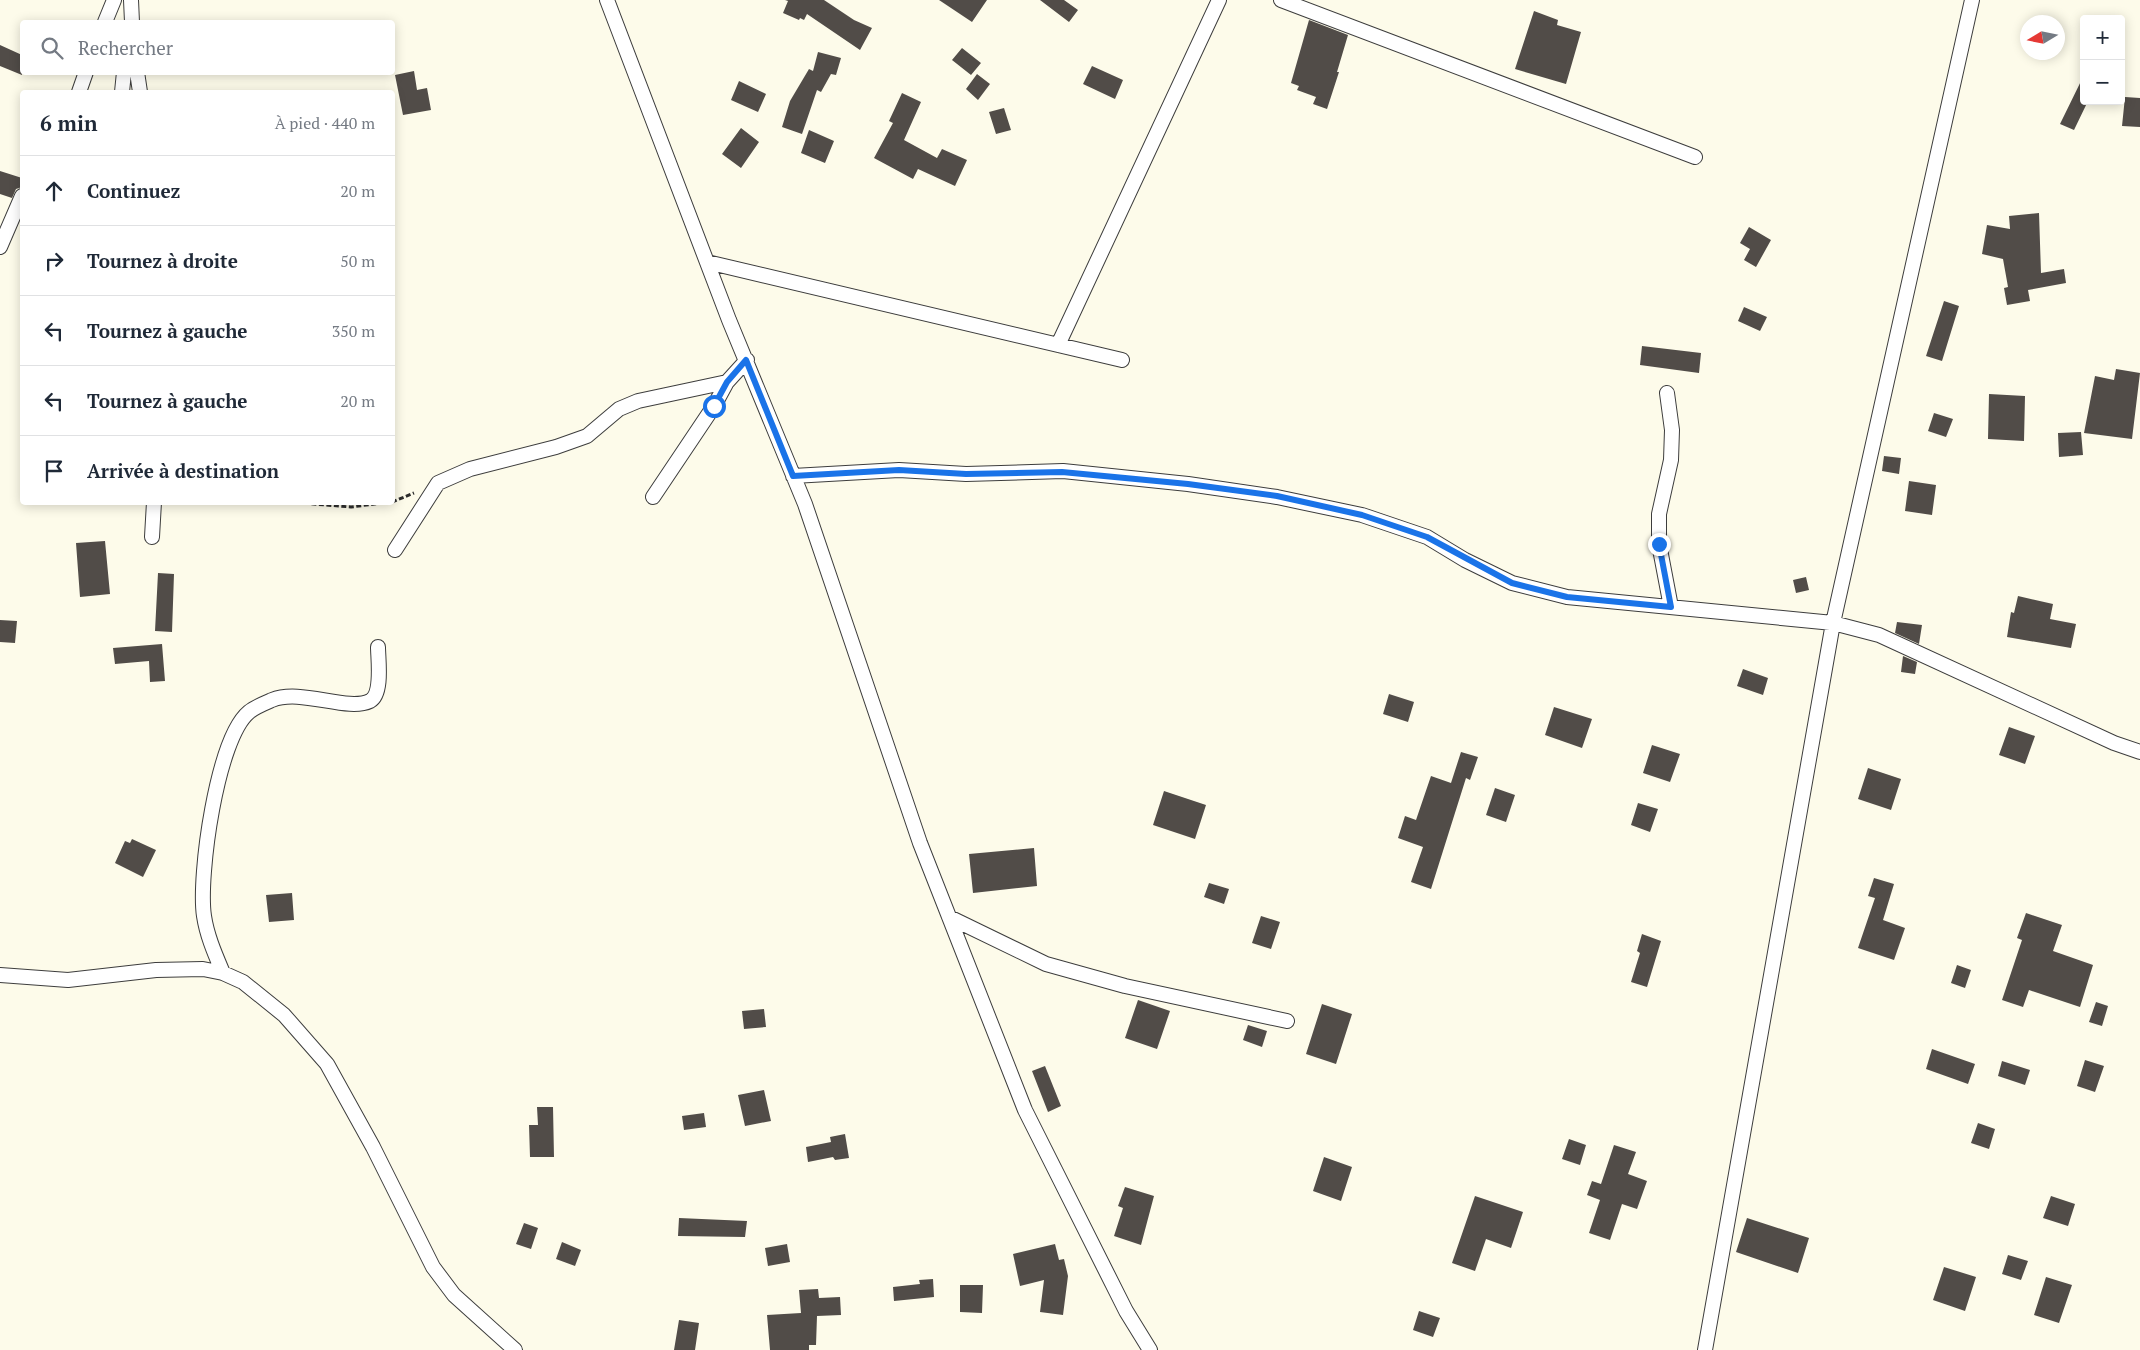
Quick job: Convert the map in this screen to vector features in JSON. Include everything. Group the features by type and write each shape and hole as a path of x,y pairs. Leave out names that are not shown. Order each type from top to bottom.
{"street":[{"path":"106,20 114,0"},
{"path":"131,0 132,20"},
{"path":"607,0 707,262 805,504 920,844 1025,1110 1126,1311 1150,1350"},
{"path":"1058,345 1219,0"},
{"path":"1281,0 1695,157"},
{"path":"1705,1350 1833,623 1972,0"},
{"path":"80,90 85,75"},
{"path":"122,90 124,75"},
{"path":"137,75 140,90"},
{"path":"0,246 20,201"},
{"path":"707,262 1122,360"},
{"path":"653,497 714,406 727,382 746,360"},
{"path":"395,550 438,483 470,469 556,447 587,436 619,409 638,401 727,382"},
{"path":"1667,393 1672,430 1671,460 1659,514 1659,544 1671,607"},
{"path":"793,476 899,470 966,474 1062,472 1188,484 1277,496 1362,515 1427,537 1512,583 1567,597 1833,623 1879,634 2114,743 2140,752"},
{"path":"152,537 154,505"},
{"path":"224,973 210,944 204,915 204,865 215,789 230,742 248,712 274,699 304,696 360,703 371,700 376,694 379,682 378,647"},
{"path":"949,917 1046,964 1125,986 1287,1021"},
{"path":"0,975 68,980 156,970 202,969 224,973 243,982 284,1015 327,1064 373,1147 433,1267 454,1295 515,1350"}],"path":[{"path":"327,505 351,507 367,505"}],"building":[{"path":"785,0 824,0 854,20 872,28 860,50 807,14 804,20 800,18 799,20 783,13 788,1"},
{"path":"939,0 987,0 972,22"},
{"path":"1040,0 1064,0 1078,10 1069,22"},
{"path":"1534,11 1558,20 1557,25 1581,32 1566,84 1515,69"},
{"path":"1309,20 1348,35 1327,109 1313,104 1316,97 1297,90 1299,86 1291,83"},
{"path":"0,45 20,54 20,74 0,66"},
{"path":"962,48 981,63 971,75 952,60"},
{"path":"818,52 841,58 836,75 831,74 821,92 817,90 802,134 782,127 790,101 809,69 813,71"},
{"path":"1092,66 1123,80 1115,99 1083,84"},
{"path":"414,71 417,90 427,88 431,110 403,115 395,75"},
{"path":"977,74 990,84 978,100 966,89"},
{"path":"739,81 766,94 758,112 731,100"},
{"path":"2080,83 2080,105 2086,105 2074,130 2060,124"},
{"path":"902,93 921,102 904,140 937,158 942,149 967,160 955,186 918,169 913,179 874,158 893,123 889,121"},
{"path":"2125,97 2140,98 2140,127 2122,126"},
{"path":"1004,108 1011,130 996,134 989,112"},
{"path":"741,128 759,142 741,168 722,154"},
{"path":"809,130 834,141 825,163 801,153"},
{"path":"0,171 20,177 20,188 16,189 12,198 0,194"},
{"path":"2039,213 2041,273 2064,269 2066,283 2028,290 2030,301 2007,305 2004,288 2008,287 2003,259 1982,254 1987,225 2010,229 2009,216"},
{"path":"1749,227 1771,240 1756,267 1744,260 1750,249 1740,243"},
{"path":"1944,301 1959,306 1942,361 1926,356"},
{"path":"1744,307 1767,317 1760,331 1738,321"},
{"path":"1642,346 1701,353 1699,373 1640,365"},
{"path":"2116,369 2140,373 2132,439 2084,433 2095,376 2114,380"},
{"path":"1989,394 2025,396 2024,441 1988,439"},
{"path":"1934,413 1953,419 1946,437 1928,431"},
{"path":"2081,432 2083,455 2059,457 2058,433"},
{"path":"1884,456 1901,458 1899,474 1882,471"},
{"path":"1909,481 1936,485 1932,515 1905,511"},
{"path":"105,541 110,594 80,597 76,543"},
{"path":"158,573 174,574 172,632 155,631"},
{"path":"1806,577 1809,590 1796,593 1793,580"},
{"path":"2018,596 2053,604 2050,619 2076,624 2071,648 2007,637 2011,612 2014,613"},
{"path":"0,620 17,621 15,643 0,642"},
{"path":"1897,622 1922,625 1919,644 1895,633"},
{"path":"162,644 165,681 150,682 149,661 115,664 113,648"},
{"path":"1903,656 1917,662 1915,674 1901,672"},
{"path":"1743,669 1768,678 1763,695 1737,686"},
{"path":"1389,694 1414,702 1408,722 1383,714"},
{"path":"1554,707 1592,719 1582,748 1545,735"},
{"path":"2009,727 2035,736 2025,764 1999,755"},
{"path":"1652,745 1680,754 1670,782 1643,773"},
{"path":"1461,752 1478,757 1470,780 1466,778 1431,889 1411,882 1423,847 1398,838 1405,816 1416,820 1431,776 1451,783"},
{"path":"1868,768 1901,779 1891,810 1858,799"},
{"path":"1495,788 1515,795 1506,822 1486,815"},
{"path":"1164,791 1206,805 1195,839 1153,825"},
{"path":"1638,803 1658,809 1650,832 1631,825"},
{"path":"132,839 156,850 143,877 115,863 125,841 130,843"},
{"path":"1034,848 1037,886 973,893 969,854"},
{"path":"1874,878 1894,884 1883,920 1905,928 1894,960 1858,948 1875,898 1868,896"},
{"path":"1209,883 1229,889 1224,904 1204,897"},
{"path":"292,893 294,920 269,922 266,895"},
{"path":"2026,913 2062,925 2053,951 2093,965 2080,1007 2029,990 2023,1007 2002,1000 2022,940 2017,938"},
{"path":"1261,916 1280,922 1271,949 1252,943"},
{"path":"1642,934 1661,941 1647,987 1631,982 1640,953 1637,951"},
{"path":"1957,965 1971,970 1965,988 1951,983"},
{"path":"1138,1000 1170,1011 1157,1049 1125,1038"},
{"path":"2096,1002 2108,1006 2102,1026 2089,1022"},
{"path":"1322,1004 1352,1014 1336,1064 1306,1054"},
{"path":"764,1009 766,1027 744,1029 742,1011"},
{"path":"1248,1025 1267,1031 1262,1047 1243,1040"},
{"path":"1932,1049 1975,1064 1968,1084 1926,1069"},
{"path":"2085,1060 2104,1066 2095,1092 2077,1086"},
{"path":"2002,1061 2030,1070 2025,1085 1998,1076"},
{"path":"1045,1066 1061,1106 1048,1112 1032,1071"},
{"path":"764,1090 771,1121 745,1126 738,1095"},
{"path":"537,1107 553,1107 554,1157 530,1157 529,1125 538,1125"},
{"path":"704,1113 706,1127 684,1130 682,1116"},
{"path":"1978,1123 1995,1129 1989,1149 1971,1143"},
{"path":"845,1134 849,1158 835,1160 833,1157 808,1162 806,1147 831,1142 830,1137"},
{"path":"1569,1139 1586,1145 1580,1165 1562,1159"},
{"path":"1614,1145 1636,1152 1628,1174 1647,1181 1637,1209 1622,1204 1610,1240 1589,1233 1600,1200 1587,1195 1592,1181 1601,1184"},
{"path":"1324,1157 1352,1167 1341,1201 1313,1191"},
{"path":"1125,1187 1154,1196 1141,1245 1114,1236 1123,1208 1118,1206"},
{"path":"1475,1196 1523,1212 1511,1248 1486,1239 1475,1271 1452,1263"},
{"path":"2051,1196 2075,1204 2068,1226 2043,1218"},
{"path":"679,1218 747,1221 745,1237 678,1236"},
{"path":"1747,1218 1809,1238 1798,1273 1736,1252"},
{"path":"524,1223 538,1228 531,1249 516,1244"},
{"path":"562,1242 581,1250 575,1266 556,1259"},
{"path":"787,1244 790,1262 768,1266 765,1248"},
{"path":"1055,1244 1059,1260 1064,1259 1068,1276 1063,1315 1040,1312 1044,1280 1020,1286 1013,1254"},
{"path":"2008,1255 2028,1261 2021,1280 2002,1274"},
{"path":"1944,1267 1976,1277 1965,1311 1933,1300"},
{"path":"2046,1277 2072,1285 2059,1323 2034,1315"},
{"path":"933,1279 934,1297 894,1301 893,1287 920,1284 919,1280"},
{"path":"960,1285 983,1285 982,1313 960,1312"},
{"path":"818,1289 819,1298 840,1297 841,1315 817,1316 816,1345 809,1345 809,1350 770,1350 767,1315 801,1313 799,1290"},
{"path":"1419,1311 1440,1318 1433,1337 1413,1330"},
{"path":"679,1320 699,1323 695,1350 674,1350"}],"route":[{"path":"714,406 727,382 746,360 793,476 899,470 966,474 1062,472 1188,484 1277,496 1362,515 1427,537 1465,560 1512,583 1567,597 1671,607 1659,544"}]}
